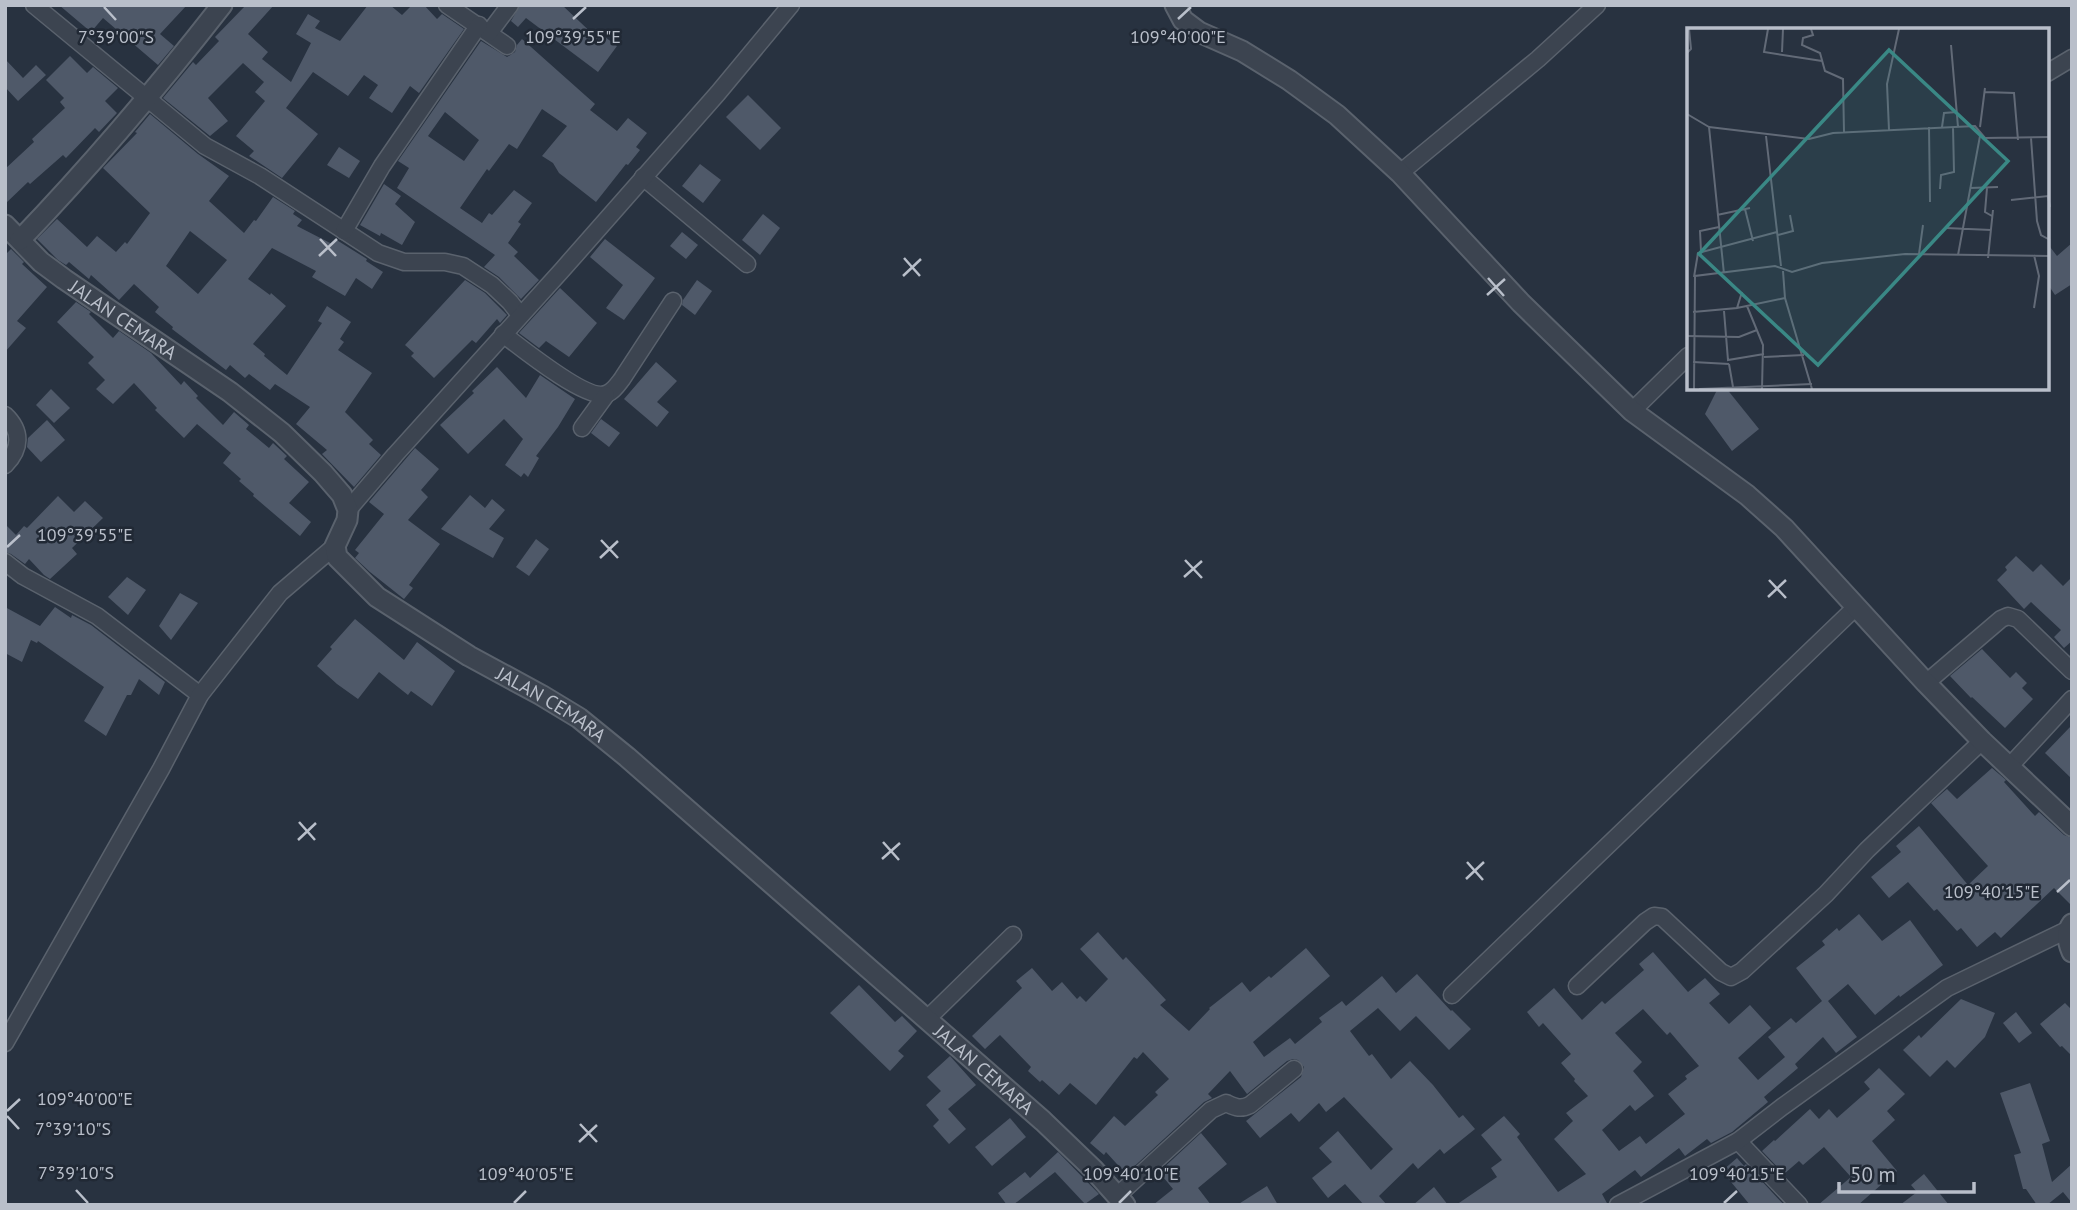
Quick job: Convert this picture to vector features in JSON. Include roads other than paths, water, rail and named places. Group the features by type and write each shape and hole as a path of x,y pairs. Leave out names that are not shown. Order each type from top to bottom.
{"street":[{"path":"34,5 205,146 260,176 378,253 404,262 463,265 492,285 520,315"},
{"path":"20,240 81,176 148,99 222,5"},
{"path":"447,5 508,46"},
{"path":"344,231 382,166 484,29 510,5"},
{"path":"5,1043 161,769 200,695 280,593 335,546 347,520 348,510 563,269 791,5"},
{"path":"1175,5 1183,20 1199,32 1242,51 1289,80 1337,115 1400,173 1521,303 1632,411 1747,495 1784,528 1926,683 2072,827"},
{"path":"1400,173 1538,59 1597,5"},
{"path":"2049,72 2072,58"},
{"path":"643,177 747,264"},
{"name":"JALAN CEMARA","path":"5,225 41,262 230,392 282,433 342,495 348,510"},
{"path":"503,334 578,387 597,395 606,394 622,379 673,301"},
{"path":"1632,411 1687,358"},
{"path":"582,428 606,394"},
{"path":"5,415 13,423 18,438 18,447 5,465"},
{"name":"JALAN CEMARA","path":"335,546 337,557 377,597 469,656 579,718 628,757 1043,1121 1121,1200"},
{"path":"5,562 23,576 97,617 200,695"},
{"path":"1452,995 1857,606"},
{"path":"1926,683 2001,619 2008,616 2018,620 2072,671"},
{"path":"2009,767 2072,699"},
{"path":"1577,986 1654,916 1662,917 1721,972 1731,976 1742,971 1826,894 1867,850 1982,741"},
{"path":"2070,927 2068,945 2072,952"},
{"path":"1618,1205 1738,1141 1947,988 2070,927"},
{"path":"927,1019 1013,935"},
{"path":"1121,1200 1211,1110 1226,1103 1237,1108 1250,1105 1294,1069"},
{"path":"1738,1141 1798,1205"}]}
